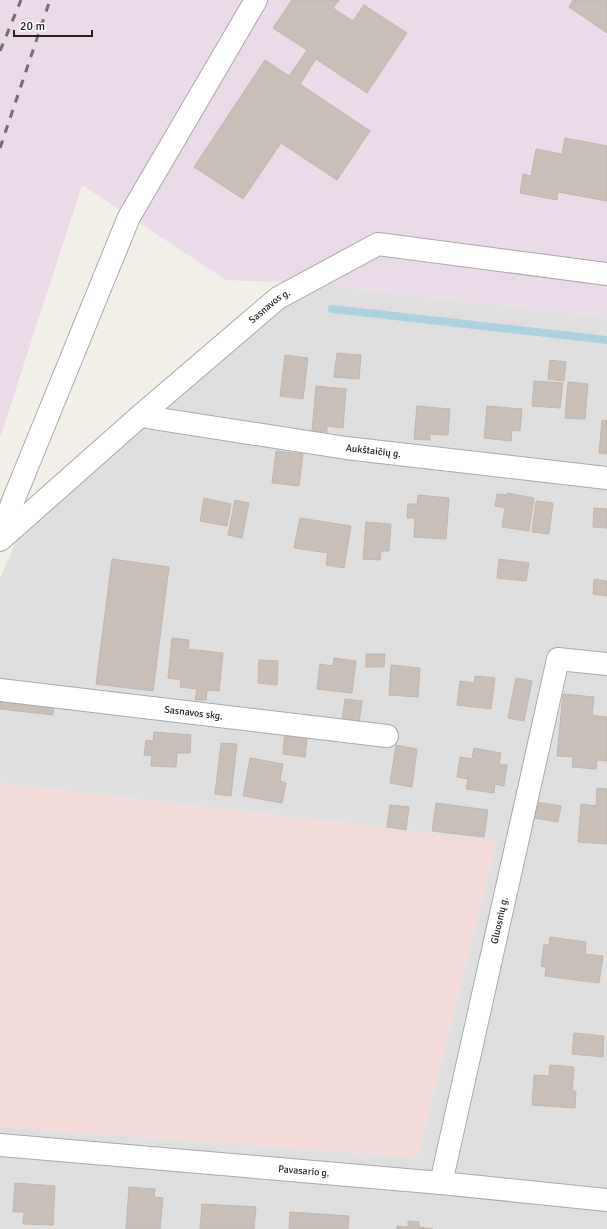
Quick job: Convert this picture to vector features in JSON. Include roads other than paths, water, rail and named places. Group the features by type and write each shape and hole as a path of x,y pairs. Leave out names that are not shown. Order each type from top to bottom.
{"street":[{"path":"0,536 129,217 256,0"},
{"name":"Sasnavos g.","path":"0,540 140,416 278,298 378,244 607,274"},
{"name":"Aukštaičių g.","path":"140,416 346,448 607,478"},
{"name":"Gluosnių g.","path":"441,1183 558,659 607,664"},
{"name":"Sasnavos skg.","path":"0,690 387,736"},
{"name":"Pavasario g.","path":"0,1144 441,1183 607,1200"}],"waterway":[{"path":"332,309 607,340"}],"railway":[{"path":"0,51 21,0"},
{"path":"0,148 50,0"}]}
